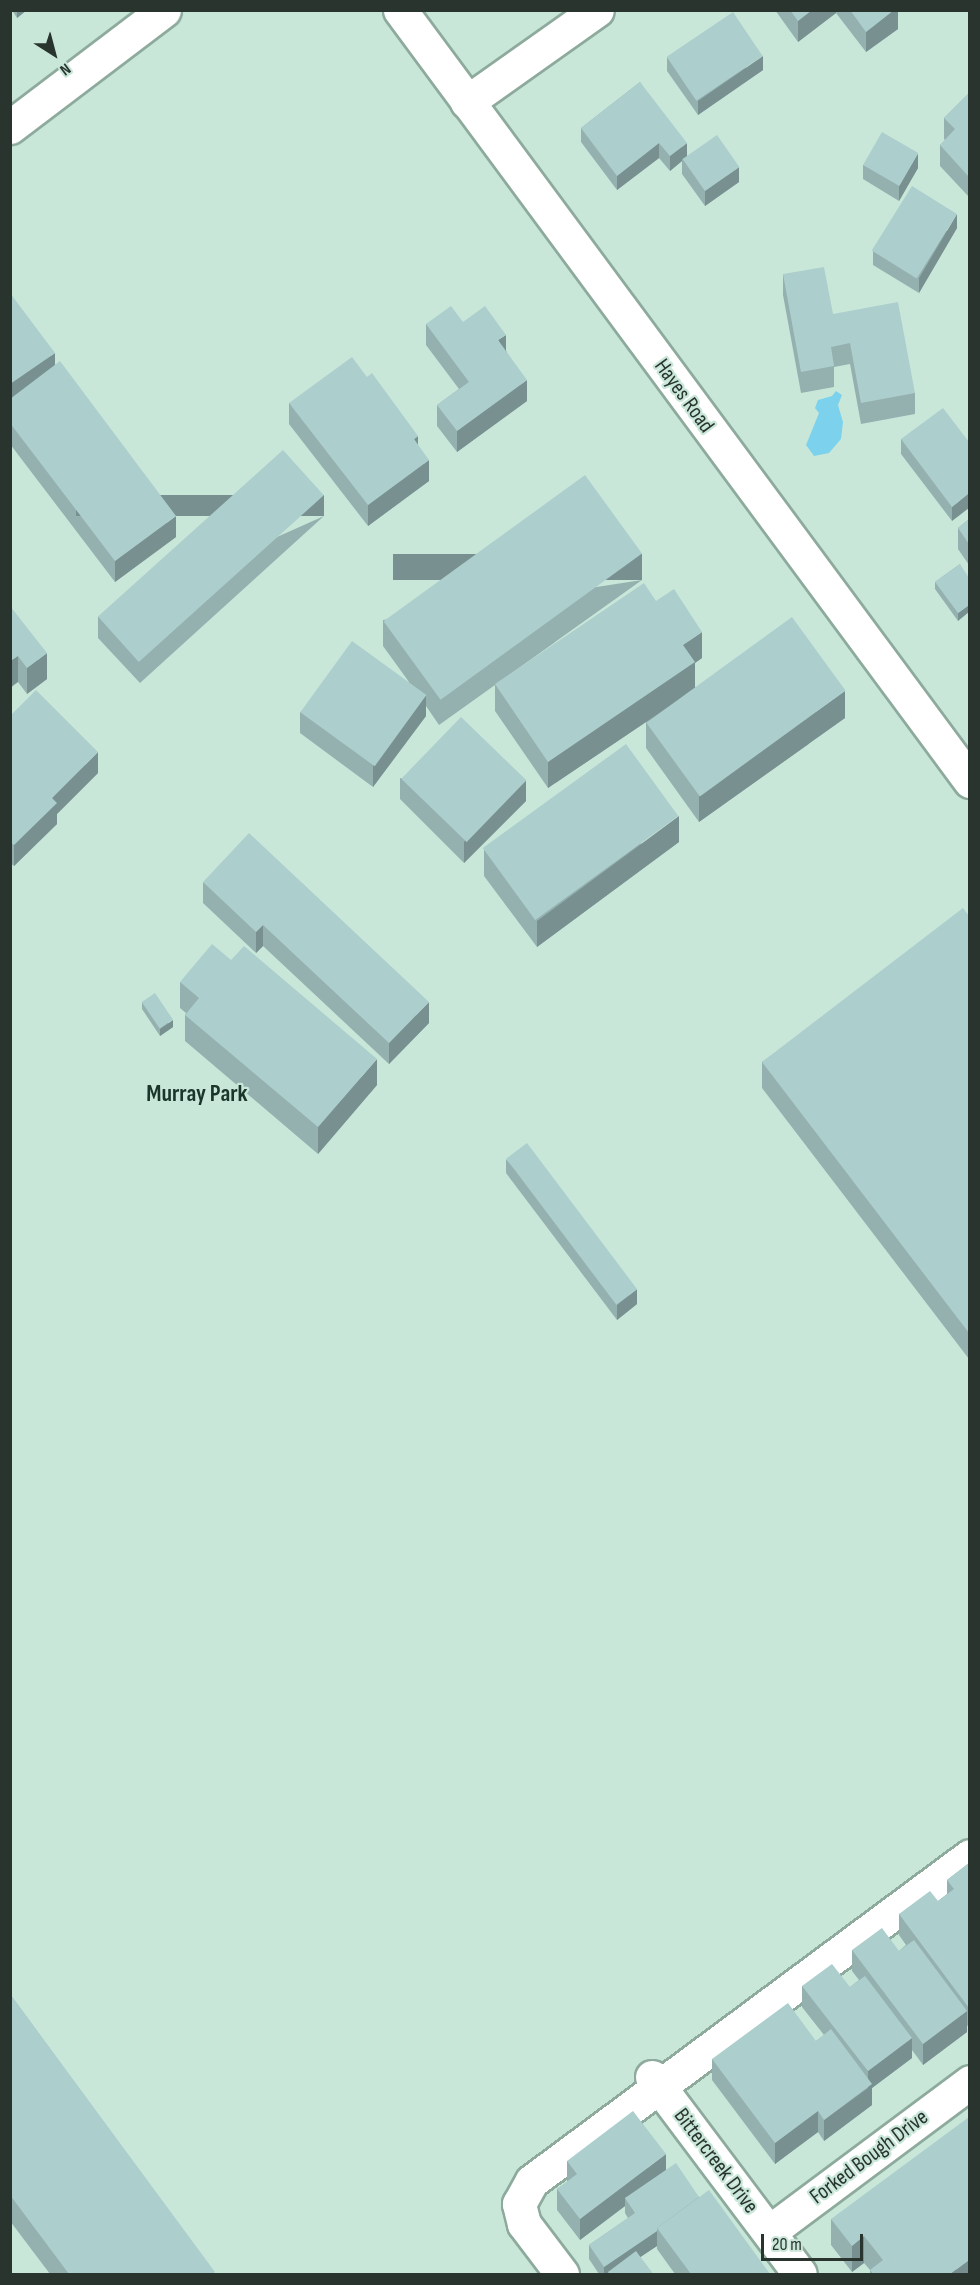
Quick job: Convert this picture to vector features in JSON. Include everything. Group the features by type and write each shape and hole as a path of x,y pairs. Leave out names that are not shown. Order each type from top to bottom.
{"street":[{"path":"10,127 164,10"},
{"name":"Hayes Road","path":"400,10 969,781"},
{"path":"467,102 597,10"},
{"path":"561,2274 524,2224 519,2204 532,2181 656,2082 969,1856"},
{"name":"Bittercreek Drive","path":"656,2082 800,2274"},
{"name":"Forked Bough Drive","path":"769,2232 969,2082"}],"water":[{"path":"836,391 842,395 838,405 843,422 841,439 829,453 814,456 806,445 819,413 815,408 818,400 832,396"}],"building":[{"path":"790,10 812,10 798,21"},
{"path":"850,10 894,10 866,32"},
{"path":"733,12 763,56 696,101 667,57"},
{"path":"640,82 687,143 670,156 659,143 617,176 581,128"},
{"path":"969,93 969,177 940,145 955,129 944,118"},
{"path":"882,132 918,153 899,186 863,165"},
{"path":"717,135 739,167 705,191 683,159"},
{"path":"912,186 957,214 917,279 872,250"},
{"path":"824,267 833,314 898,302 915,393 861,403 850,343 831,347 834,366 801,372 783,274"},
{"path":"10,293 55,353 10,384"},
{"path":"451,306 463,322 485,306 506,335 498,340 527,380 457,431 437,405 469,382 426,324"},
{"path":"352,357 367,377 372,373 418,436 414,439 429,460 368,505 289,403"},
{"path":"60,361 176,516 115,561 10,423 10,399"},
{"path":"943,408 969,442 969,493 952,507 901,439"},
{"path":"283,450 324,495 139,662 98,617"},
{"path":"585,475 642,553 441,700 384,621"},
{"path":"969,519 969,544 958,528"},
{"path":"960,564 969,578 969,605 958,613 935,582"},
{"path":"644,583 656,601 674,589 702,632 683,645 695,662 548,762 495,684"},
{"path":"10,606 47,653 27,668 18,656 10,661"},
{"path":"792,617 845,691 700,796 646,723"},
{"path":"352,641 426,695 375,766 300,712"},
{"path":"36,690 98,752 52,798 57,803 14,845 10,842 10,716"},
{"path":"461,717 526,780 467,842 401,779"},
{"path":"626,744 678,816 535,920 483,848"},
{"path":"249,833 429,1002 389,1043 263,925 256,932 203,882"},
{"path":"963,908 969,916 969,1333 762,1062"},
{"path":"212,944 231,960 244,946 377,1059 318,1127 185,1015 199,998 180,982"},
{"path":"155,993 173,1020 160,1028 142,1002"},
{"path":"527,1143 637,1289 616,1305 506,1159"},
{"path":"969,1863 969,2008 899,1914 930,1891 938,1901 954,1889 947,1880"},
{"path":"882,1928 899,1951 914,1940 967,2011 923,2044 852,1950"},
{"path":"832,1964 850,1987 865,1976 912,2038 868,2071 802,1986"},
{"path":"10,1994 215,2272 212,2274 69,2274 10,2195"},
{"path":"788,2003 816,2041 831,2029 872,2084 824,2120 818,2111 775,2143 712,2059"},
{"path":"633,2111 666,2154 580,2219 557,2189 577,2174 567,2161"},
{"path":"969,2117 969,2260 950,2274 873,2274 870,2270 883,2260 864,2236 852,2246 831,2219"},
{"path":"676,2163 699,2197 657,2228 657,2231 604,2267 589,2245 635,2213 625,2198"},
{"path":"709,2190 770,2274 691,2274 657,2228"},
{"path":"636,2251 653,2274 610,2274 608,2272"}],"district":[{"name":"Murray Park","path":"197,1094"}]}
